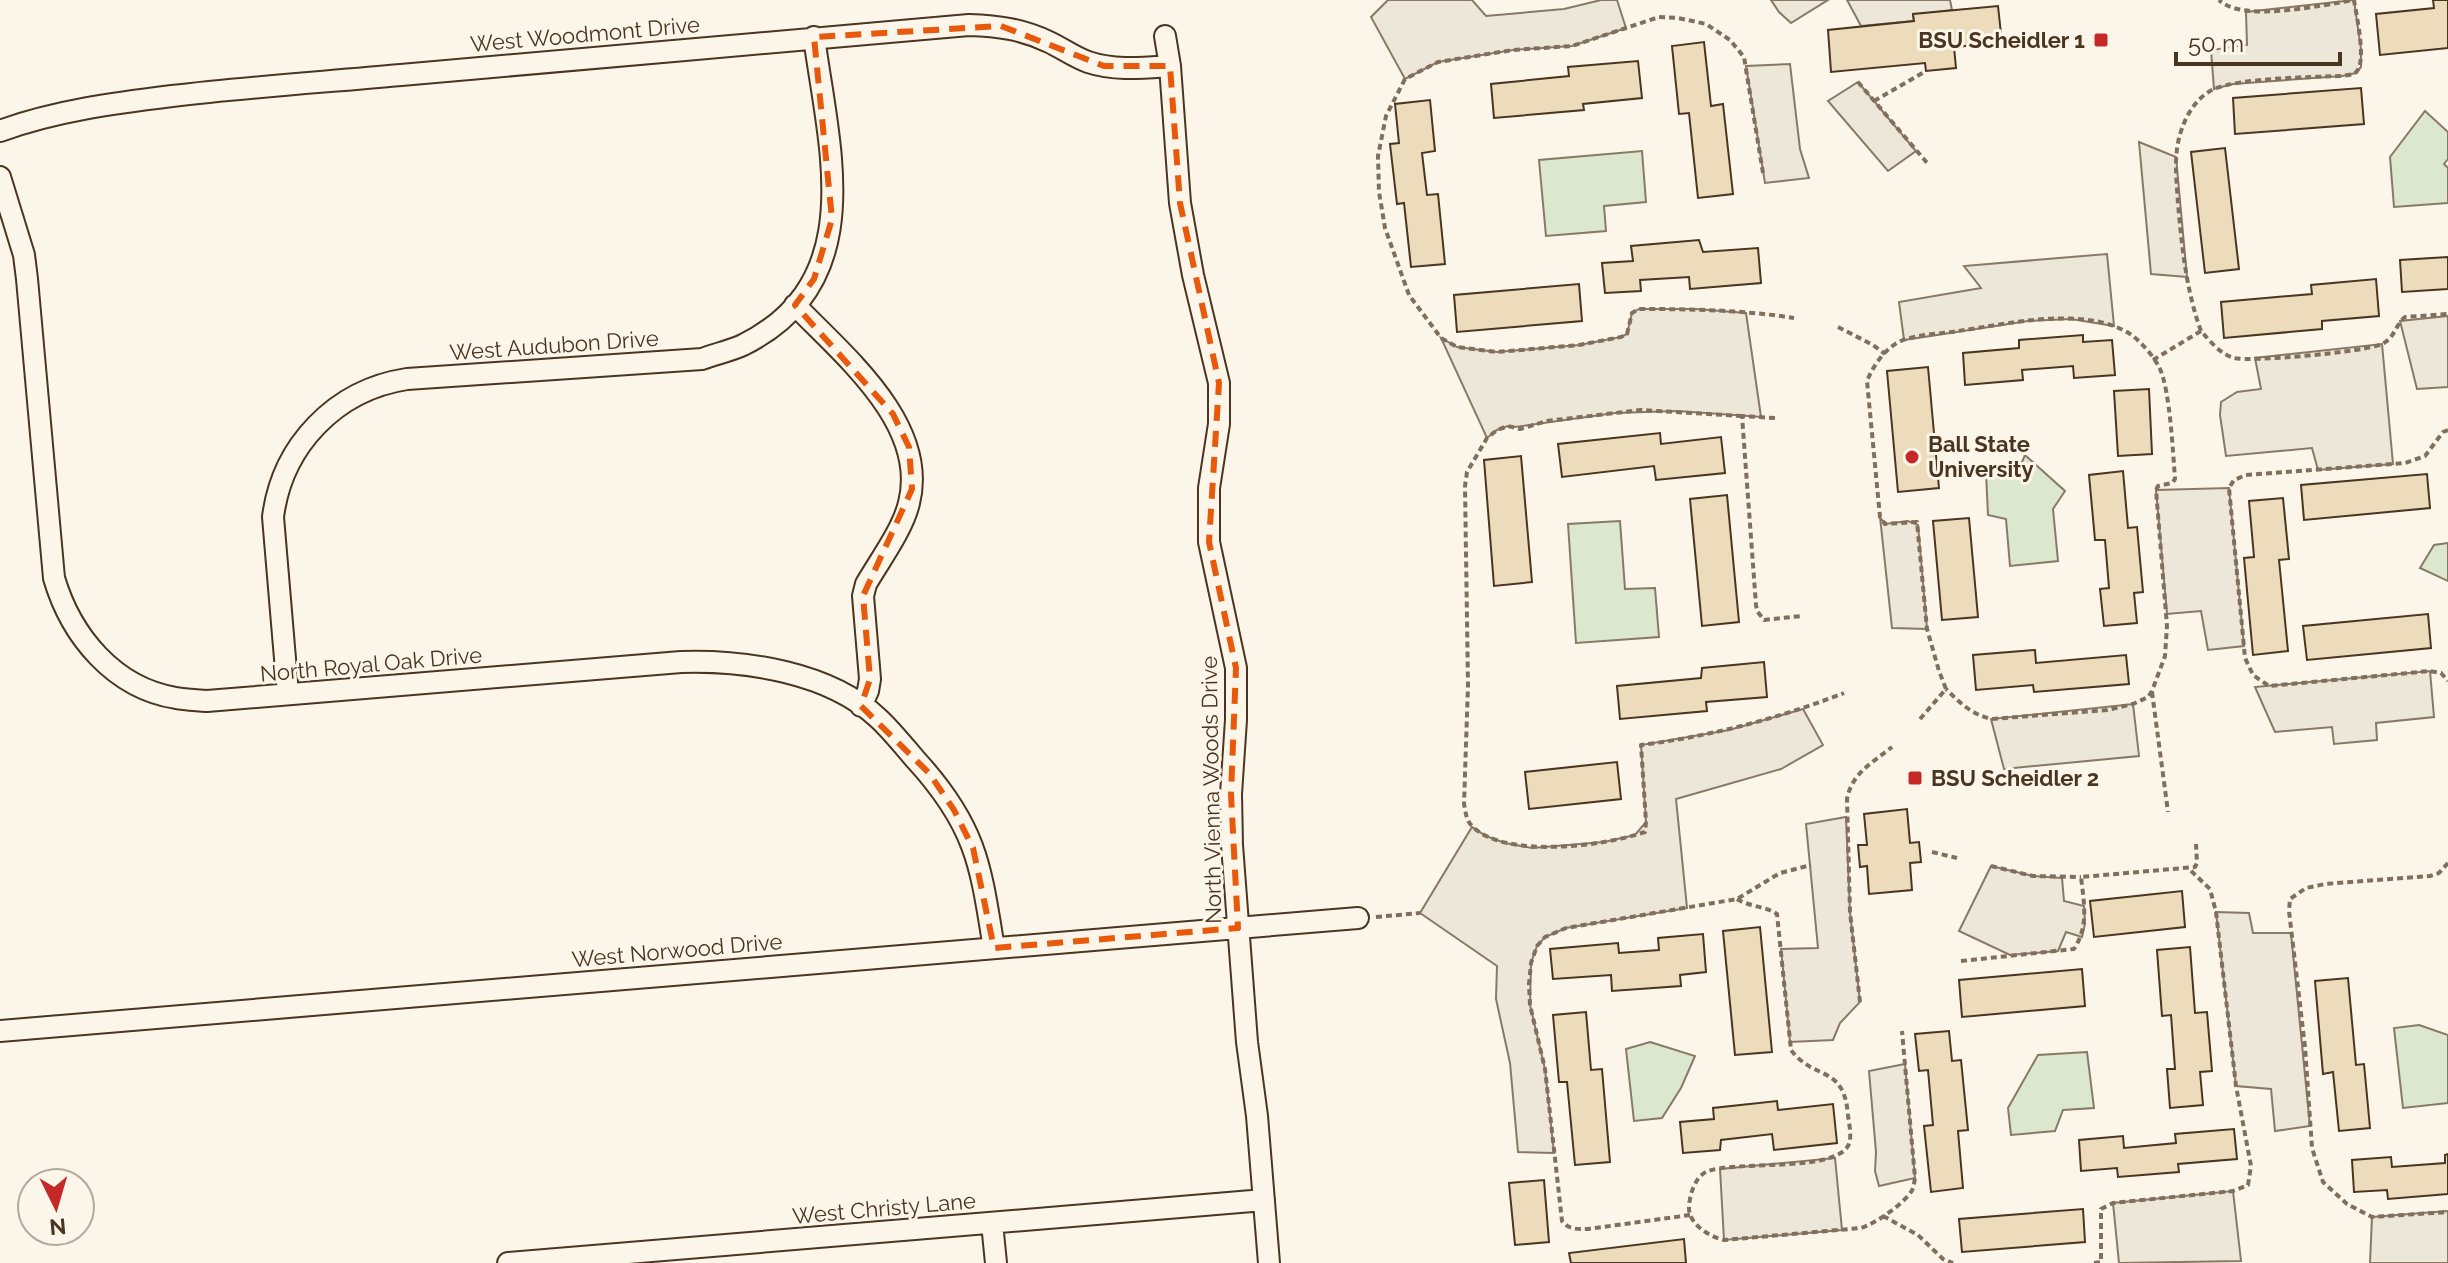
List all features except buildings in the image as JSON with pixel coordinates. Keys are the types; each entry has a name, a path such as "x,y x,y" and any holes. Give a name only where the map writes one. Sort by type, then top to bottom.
{"street":[{"name":"West Woodmont Drive","path":"0,131 132,101 272,84 555,63 969,25 1001,26 1034,35 1085,61 1104,66 1128,69 1170,66"},
{"name":"North Vienna Woods Drive","path":"1165,36 1180,203 1193,275 1219,383 1219,424 1209,488 1209,542 1236,668 1231,794 1238,928 1269,1263"},
{"name":"West Audubon Drive","path":"288,694 273,517 276,498 289,464 311,430 328,413 365,390 407,379 702,359 740,346 762,334 781,320 806,293 829,238 832,219 832,174 814,37"},
{"name":"North Royal Oak Drive","path":"0,177 24,255 51,558 60,600 71,623 103,662 122,676 174,698 207,701 718,661 782,671 822,684 876,716 929,773 960,819 973,848 994,948"},
{"path":"795,305 870,385 893,414 909,447 912,489 909,504 866,584 863,596 870,679 861,706"},
{"name":"West Norwood Drive","path":"0,1031 1358,918"},
{"name":"West Christy Lane","path":"508,1263 1264,1200"},
{"path":"992,1223 996,1263"}],"path":[{"path":"2219,0 2226,7 2246,12 2354,0 2361,67 2356,73 2342,76 2247,83 2214,89 2199,99 2188,114 2178,141 2177,183 2189,291 2201,331 2222,352 2236,359 2268,358 2370,349 2391,339 2405,317 2448,314"},
{"path":"1763,173 1744,57 1730,40 1706,24 1659,17 1572,46 1513,50 1438,62 1405,79 1386,116 1378,156 1379,192 1385,228 1409,295 1441,338 1457,347 1497,352 1598,342 1627,334 1632,313 1639,309 1696,309 1794,318"},
{"path":"1874,101 1926,71"},
{"path":"1858,82 1928,164"},
{"path":"2071,319 2114,326 2134,337 2161,370 2175,479 2172,483 2158,486 2156,490 2167,626 2165,656 2148,697 2107,710 1991,719 1977,716 1946,689 1927,629 1917,522 1885,524 1880,517 1867,381 1872,369 1885,354 1904,340 1923,336 2028,321 2071,319"},
{"path":"1838,327 1885,354"},
{"path":"2153,360 2201,331"},
{"path":"1775,418 1641,410 1547,421 1520,429 1508,426 1487,438 1467,472 1465,486 1466,817 1472,827 1486,836 1532,848 1604,842 1636,835 1645,832 1646,822 1641,745 1754,724 1844,693"},
{"path":"1742,416 1757,611 1764,620 1801,616"},
{"path":"2448,430 2443,432 2425,456 2405,463 2246,475 2234,480 2229,488 2245,658 2253,675 2269,686 2430,671 2441,673 2448,681"},
{"path":"1920,719 1946,689"},
{"path":"2152,691 2168,812"},
{"path":"1860,1002 1850,912 1847,799 1850,785 1856,777 1892,747"},
{"path":"1991,866 2033,876 2081,877 2189,869 2197,863 2196,844"},
{"path":"1932,852 1957,858"},
{"path":"2448,863 2439,873 2430,876 2306,888 2290,899 2289,911 2305,1047 2312,1148 2323,1182 2347,1204 2372,1217 2448,1212"},
{"path":"1690,1215 1588,1229 1573,1229 1562,1221 1545,1069 1530,1005 1531,963 1537,946 1545,937 1566,928 1737,899 1780,873 1811,865"},
{"path":"2094,1263 2101,1262 2101,1209 2113,1203 2233,1191 2248,1185 2251,1166 2236,1086 2216,912 2210,889 2189,869"},
{"path":"1961,961 2074,949 2082,937 2085,924 2081,877"},
{"path":"1737,899 1777,914 1791,1050 1802,1062 1830,1076 1845,1094 1850,1139 1848,1148 1835,1158 1774,1166 1728,1167 1705,1172 1690,1194 1690,1215 1703,1231 1724,1240 1861,1228 1872,1225 1911,1191 1915,1178 1902,1031"},
{"path":"1358,918 1420,913"},
{"path":"1883,1216 1918,1235 1943,1259 1953,1263"}],"highlighted area":[{"path":"1001,26 1104,66 1170,66 1180,203 1219,383 1209,542 1236,668 1231,794 1238,928 994,948 973,848 954,810 929,773 861,706 870,679 863,596 912,489 909,447 893,414 795,305 814,279 832,219 814,37"}],"green space":[{"path":"2425,111 2448,132 2448,159 2444,164 2448,168 2448,203 2394,207 2390,157"},
{"path":"1642,151 1646,202 1604,206 1606,231 1546,236 1539,160"},
{"path":"2025,455 2065,491 2053,509 2058,561 2010,566 2006,519 1988,515 1986,473 2019,469"},
{"path":"1620,521 1625,589 1655,588 1659,637 1576,643 1568,524"},
{"path":"2448,543 2448,581 2420,568 2434,545"},
{"path":"2419,1025 2448,1035 2448,1103 2403,1108 2394,1028"},
{"path":"1650,1042 1695,1056 1681,1088 1662,1118 1634,1121 1626,1049"},
{"path":"2087,1052 2094,1108 2063,1110 2055,1131 2011,1135 2008,1108 2038,1055"}],"shaded area":[{"path":"1388,0 1472,0 1486,16 1564,9 1601,0 1617,0 1626,28 1572,46 1513,50 1438,62 1405,79 1371,17"},
{"path":"1771,0 1828,0 1791,23"},
{"path":"1847,0 1950,0 1952,10 1913,15 1914,21 1861,26"},
{"path":"2354,0 2361,49 2361,67 2356,73 2233,84 2214,89 2211,50 2247,45 2246,12"},
{"path":"1790,64 1800,149 1809,178 1765,183 1746,66"},
{"path":"1858,82 1916,151 1888,171 1828,101"},
{"path":"2139,142 2176,157 2187,277 2151,274"},
{"path":"2107,254 2114,326 2071,319 2028,321 1904,340 1899,302 1981,288 1964,266"},
{"path":"1639,309 1746,313 1761,417 1677,411 1615,413 1508,426 1487,438 1441,338 1457,347 1497,352 1579,345 1627,334 1632,313"},
{"path":"2448,316 2448,387 2417,389 2400,321"},
{"path":"2382,344 2393,464 2318,470 2312,448 2226,456 2221,402 2237,392 2261,389 2255,358"},
{"path":"2229,488 2244,646 2208,650 2201,611 2167,614 2156,490"},
{"path":"1880,517 1885,524 1908,521 1918,525 1927,629 1892,628"},
{"path":"2430,671 2434,717 2376,723 2377,740 2334,744 2332,727 2275,732 2255,687"},
{"path":"2133,704 2139,756 2004,769 1991,719"},
{"path":"1803,709 1823,745 1781,769 1676,799 1687,908 1566,928 1545,937 1537,946 1531,963 1530,1005 1545,1069 1554,1153 1518,1152 1510,1063 1496,999 1497,966 1420,913 1472,827 1505,843 1532,848 1604,842 1635,835 1646,822 1641,745 1729,730"},
{"path":"1846,817 1850,912 1860,1002 1840,1023 1833,1040 1790,1042 1781,949 1818,948 1806,824"},
{"path":"1991,866 2033,876 2062,878 2064,901 2084,906 2082,937 2066,932 2058,951 2010,955 1959,931"},
{"path":"2216,912 2249,913 2253,933 2291,933 2310,1126 2275,1131 2271,1089 2236,1086"},
{"path":"1905,1064 1915,1178 1879,1186 1875,1171 1869,1071"},
{"path":"1835,1158 1842,1230 1724,1240 1720,1169"},
{"path":"2233,1191 2241,1261 2119,1263 2113,1203"},
{"path":"2448,1211 2448,1263 2370,1263 2372,1217"}],"place":[{"name":"BSU Scheidler 1","path":"2101,40"},
{"name":"Ball State University","path":"1912,457"},
{"name":"BSU Scheidler 2","path":"1915,778"}]}
